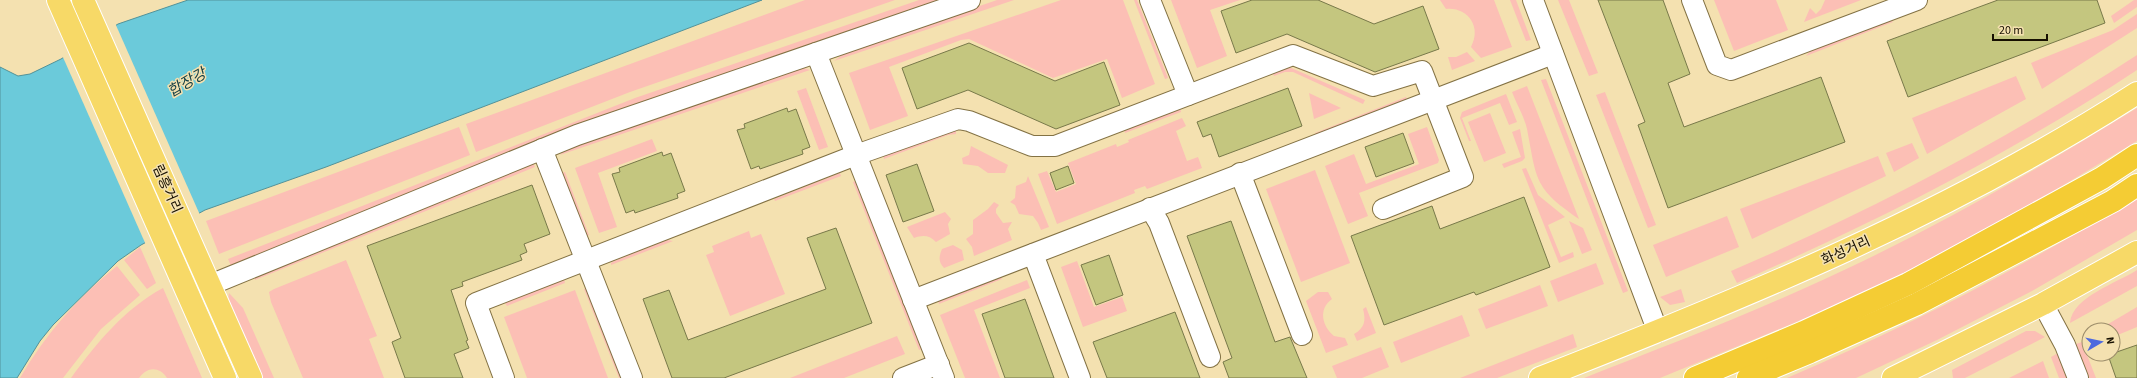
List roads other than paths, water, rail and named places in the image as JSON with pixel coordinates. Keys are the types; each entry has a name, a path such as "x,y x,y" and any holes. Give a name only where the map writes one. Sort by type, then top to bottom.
{"highway":[{"path":"1695,378 1804,332 1908,284 2102,178 2137,155"},
{"path":"1748,378 1917,304 2106,204 2137,185"}],"main road":[{"name":"림흥거리","path":"83,0 251,378"},
{"name":"림흥거리","path":"58,1 226,378"},
{"name":"화성거리","path":"1540,378 1658,332 1783,280 1892,231 2077,132 2137,93"},
{"path":"1894,378 2043,304 2137,252"}],"street":[{"path":"210,285 542,149 970,0"},
{"path":"1150,0 1188,95"},
{"path":"1533,0 1658,332"},
{"path":"1692,0 1717,65 1730,70 1917,0"},
{"path":"816,53 942,371 903,378"},
{"path":"913,300 1240,173 1553,54"},
{"path":"504,378 476,303 856,155 958,119 969,121 1032,146 1055,146 1293,55 1373,86 1422,71 1463,177 1383,209"},
{"path":"542,149 632,378"},
{"path":"1240,173 1302,335"},
{"path":"1150,208 1159,223 1210,357"},
{"path":"1033,254 1080,378"},
{"path":"2043,304 2063,340 2078,378"}],"water":[{"name":"합장강","path":"188,0 762,0 326,167 205,210 141,245 118,261 53,325 40,341 17,378 0,378 0,67 18,76 30,74 61,59 118,24"}]}
